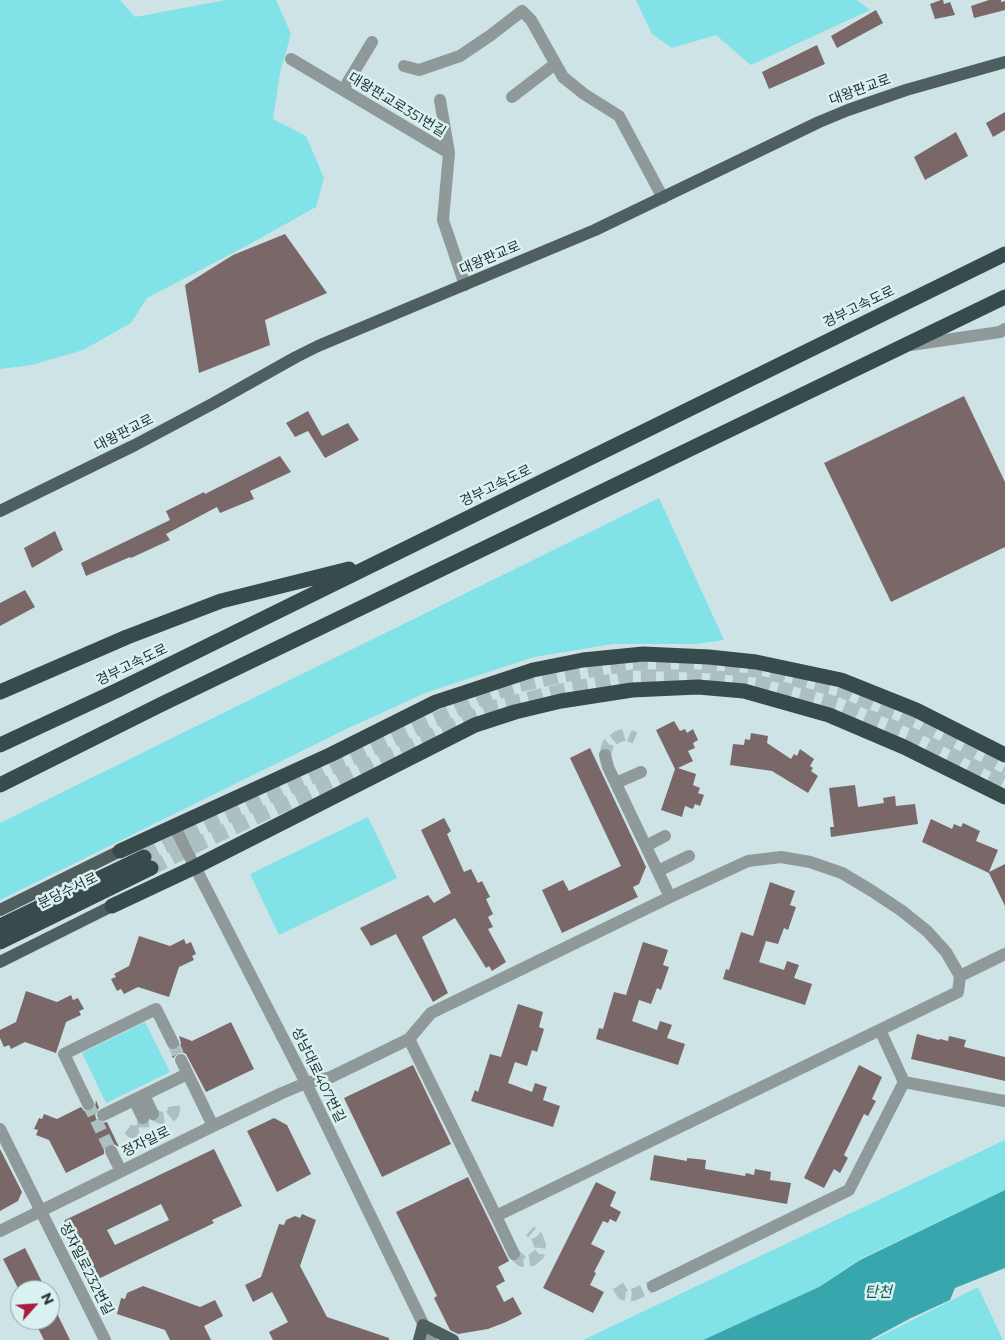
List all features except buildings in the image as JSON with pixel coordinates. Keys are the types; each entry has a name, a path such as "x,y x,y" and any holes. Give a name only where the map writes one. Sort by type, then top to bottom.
{"highway":[{"name":"경부고속도로","path":"0,745 118,690 1005,254"},
{"path":"0,784 169,700 1005,297"},
{"path":"0,692 127,637 221,601 380,561"},
{"path":"120,851 332,754 436,702 533,670 584,660 643,654 709,657 756,662 841,680 916,710 1005,756"},
{"path":"112,906 195,867 475,725 516,712 561,701 632,690 698,687 744,692 819,713 904,748 1005,797"},
{"name":"분당수서로","path":"0,926 147,863 0,942"}],"main road":[{"name":"대왕판교로","path":"0,512 214,403 304,353 595,230 792,134 848,110 906,90 1005,62"},
{"path":"0,910 120,851"},
{"path":"0,962 112,906"},
{"path":"419,1340 423,1325 453,1340"}],"street":[{"path":"404,66 419,70 460,56 522,11 531,20 563,76 577,88 619,116 663,198"},
{"path":"342,90 372,42"},
{"name":"대왕판교로351번길","path":"291,59 449,153 443,220 465,285"},
{"path":"512,97 556,64"},
{"path":"440,100 449,153"},
{"path":"902,347 1000,332 1005,329"},
{"path":"605,755 608,767 670,897"},
{"path":"616,783 641,772"},
{"name":"성남대로407번길","path":"174,826 306,1083 431,1340"},
{"path":"646,846 666,836"},
{"path":"658,871 689,856"},
{"path":"496,1216 958,992 960,976 946,952 927,931 872,890 842,873 810,862 781,857 748,861 431,1013 409,1039 514,1254"},
{"path":"960,976 1005,954"},
{"path":"88,1104 64,1054 156,1009 172,1043"},
{"path":"880,1030 904,1082"},
{"name":"정자일로","path":"0,1231 213,1126 306,1083 331,1077 409,1039"},
{"path":"181,1060 213,1126"},
{"path":"103,1115 187,1074"},
{"path":"904,1082 1005,1101"},
{"path":"653,1286 849,1190 904,1082"},
{"path":"139,1097 148,1116"},
{"name":"정자일로232번길","path":"0,1129 105,1340"},
{"path":"111,1151 121,1171"}],"shaded area":[{"path":"0,0 120,0 135,17 226,0 276,0 291,34 280,73 273,119 306,136 324,178 316,207 147,298 131,323 83,350 32,365 0,369"},
{"path":"636,0 857,0 870,10 751,65 716,35 672,48 652,34"},
{"path":"659,498 724,640 696,644 613,644 534,657 425,693 344,730 0,900 0,823"},
{"path":"368,817 397,878 279,935 250,874"},
{"path":"145,1022 170,1072 106,1103 82,1053"},
{"path":"1005,1140 1005,1190 860,1259 819,1287 703,1340 583,1340"},
{"path":"978,1287 1003,1340 873,1340"}],"water":[{"name":"탄천","path":"1005,1190 1005,1268 955,1288 950,1300 870,1340 703,1340 819,1287 860,1260"}],"tunnel":[{"path":"144,857 197,830 487,696 518,685 630,663 699,665 756,670 841,690 918,724 1005,771"},
{"path":"151,868 202,842 492,708 566,690 632,677 701,677 753,681 837,704 914,736 1005,783"},
{"path":"605,755 608,744 617,737 626,734 635,738"},
{"path":"173,1043 181,1060"},
{"path":"153,1114 161,1118 169,1117 173,1114 173,1103"},
{"path":"88,1104 111,1151"},
{"path":"128,1129 132,1132 140,1131 143,1128 143,1118"},
{"path":"514,1254 522,1261 532,1260 539,1254 540,1245 537,1237 530,1231"},
{"path":"618,1286 623,1294 633,1295 653,1286"}]}
